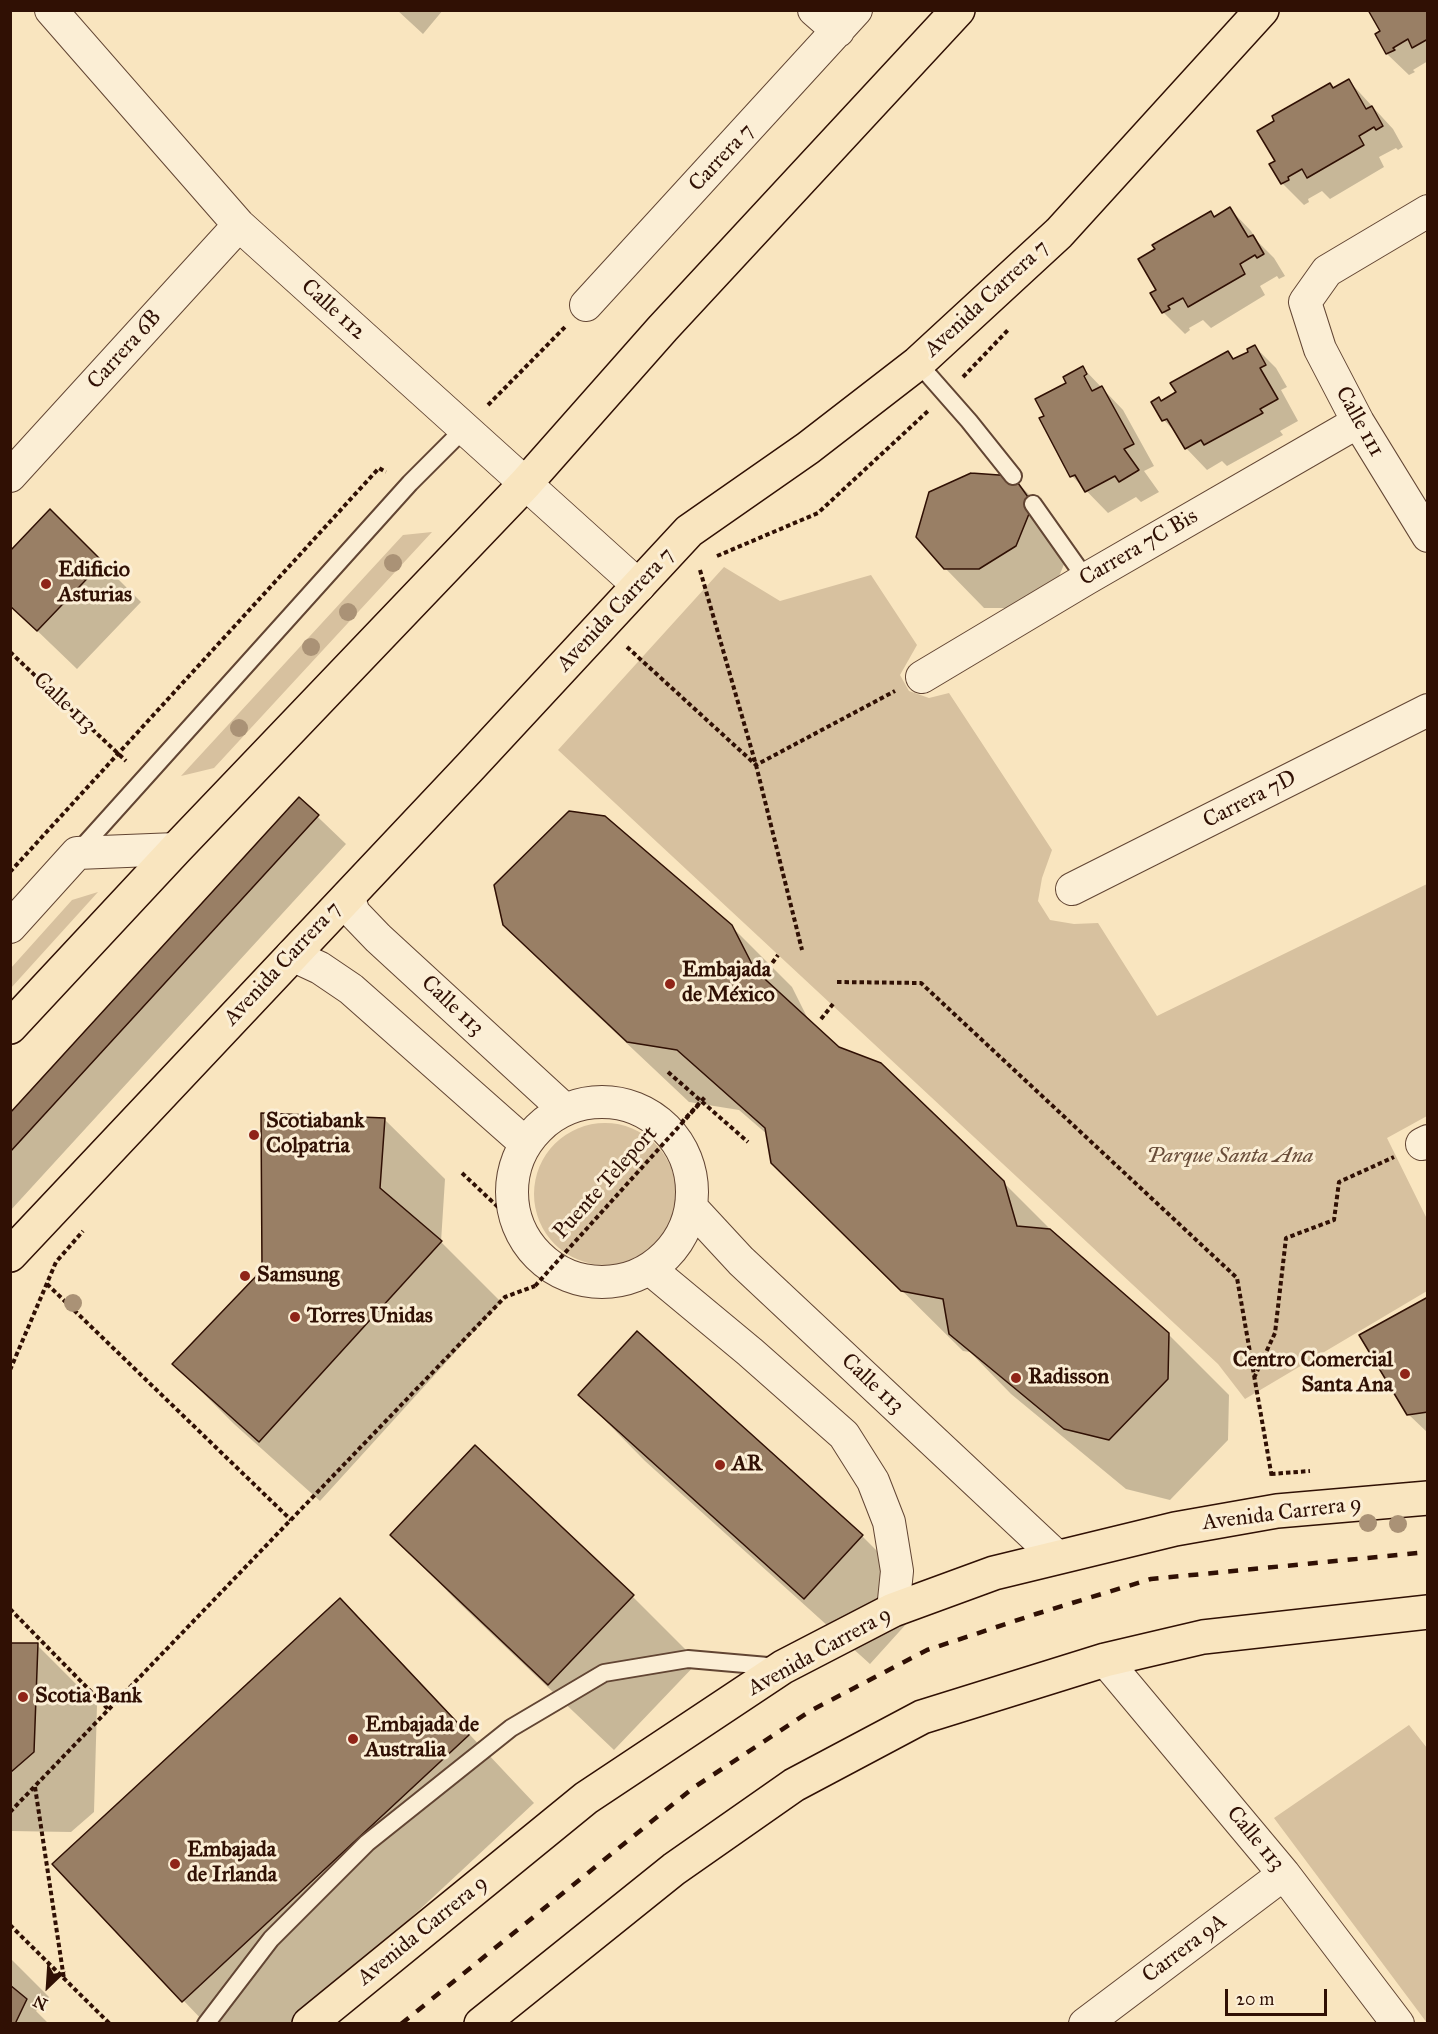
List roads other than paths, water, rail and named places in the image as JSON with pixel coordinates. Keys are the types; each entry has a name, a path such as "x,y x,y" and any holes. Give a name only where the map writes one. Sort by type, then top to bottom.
{"main road":[{"path":"10,1027 176,849 525,484 663,328 958,10"},
{"name":"Avenida Carrera 7","path":"10,1255 689,531 808,448 918,363 1059,233 1262,10"},
{"name":"Avenida Carrera 9","path":"309,2024 586,1798 783,1667 893,1610 994,1573 1175,1529 1277,1511 1428,1498"},
{"path":"481,2024 508,2012 674,1869 794,1785 922,1717 1105,1660 1203,1637 1428,1612"}],"street":[{"name":"Calle 112","path":"51,10 239,225 639,586"},
{"path":"814,10 847,21"},
{"name":"Carrera 7","path":"586,305 847,21"},
{"name":"Calle 111","path":"1428,211 1327,270 1305,302 1320,349 1358,422 1428,536"},
{"name":"Carrera 6B","path":"10,476 239,225"},
{"name":"Carrera 7C Bis","path":"922,677 1358,422"},
{"name":"Carrera 7D","path":"1072,889 1428,711"},
{"path":"10,927 77,853 176,849"},
{"name":"Calle 113","path":"348,896 354,913 378,938 564,1109"},
{"path":"292,955 320,968 351,989 525,1143"},
{"path":"610,1102 633,1107 654,1118 671,1134 685,1156 692,1181 691,1207 684,1231 670,1252 650,1269 626,1280 600,1283 573,1278 550,1266 531,1248 517,1225 511,1197 513,1169 525,1143 542,1123 564,1109 587,1103 610,1102"},
{"name":"Calle 113","path":"691,1207 741,1261 1057,1557"},
{"path":"650,1269 750,1352 844,1435 873,1482 889,1522 897,1571 893,1610"},
{"name":"Calle 113","path":"1105,1660 1284,1874 1398,2024"},
{"name":"Carrera 9A","path":"1085,2024 1284,1874"}],"lane":[{"path":"918,363 1013,476"},
{"path":"77,853 410,483 464,429"},
{"path":"1033,504 1086,579"},
{"path":"206,2024 271,1939 367,1843 511,1728 604,1673 688,1659 783,1667"}],"railway":[{"path":"401,2024 693,1788 810,1711 927,1650 1151,1579 1428,1552"}],"place":[{"name":"Edificio Asturias","path":"46,584"},
{"name":"Embajada de México","path":"670,984"},
{"name":"Scotiabank Colpatria","path":"254,1135"},
{"name":"Samsung","path":"245,1276"},
{"name":"Torres Unidas","path":"295,1317"},
{"name":"Centro Comercial Santa Ana","path":"1405,1374"},
{"name":"Radisson","path":"1016,1378"},
{"name":"AR","path":"720,1465"},
{"name":"Scotia Bank","path":"23,1697"},
{"name":"Embajada de Australia","path":"353,1739"},
{"name":"Embajada de Irlanda","path":"175,1864"}],"park label":[{"name":"Parque Santa Ana","path":"1230,1157"}]}
